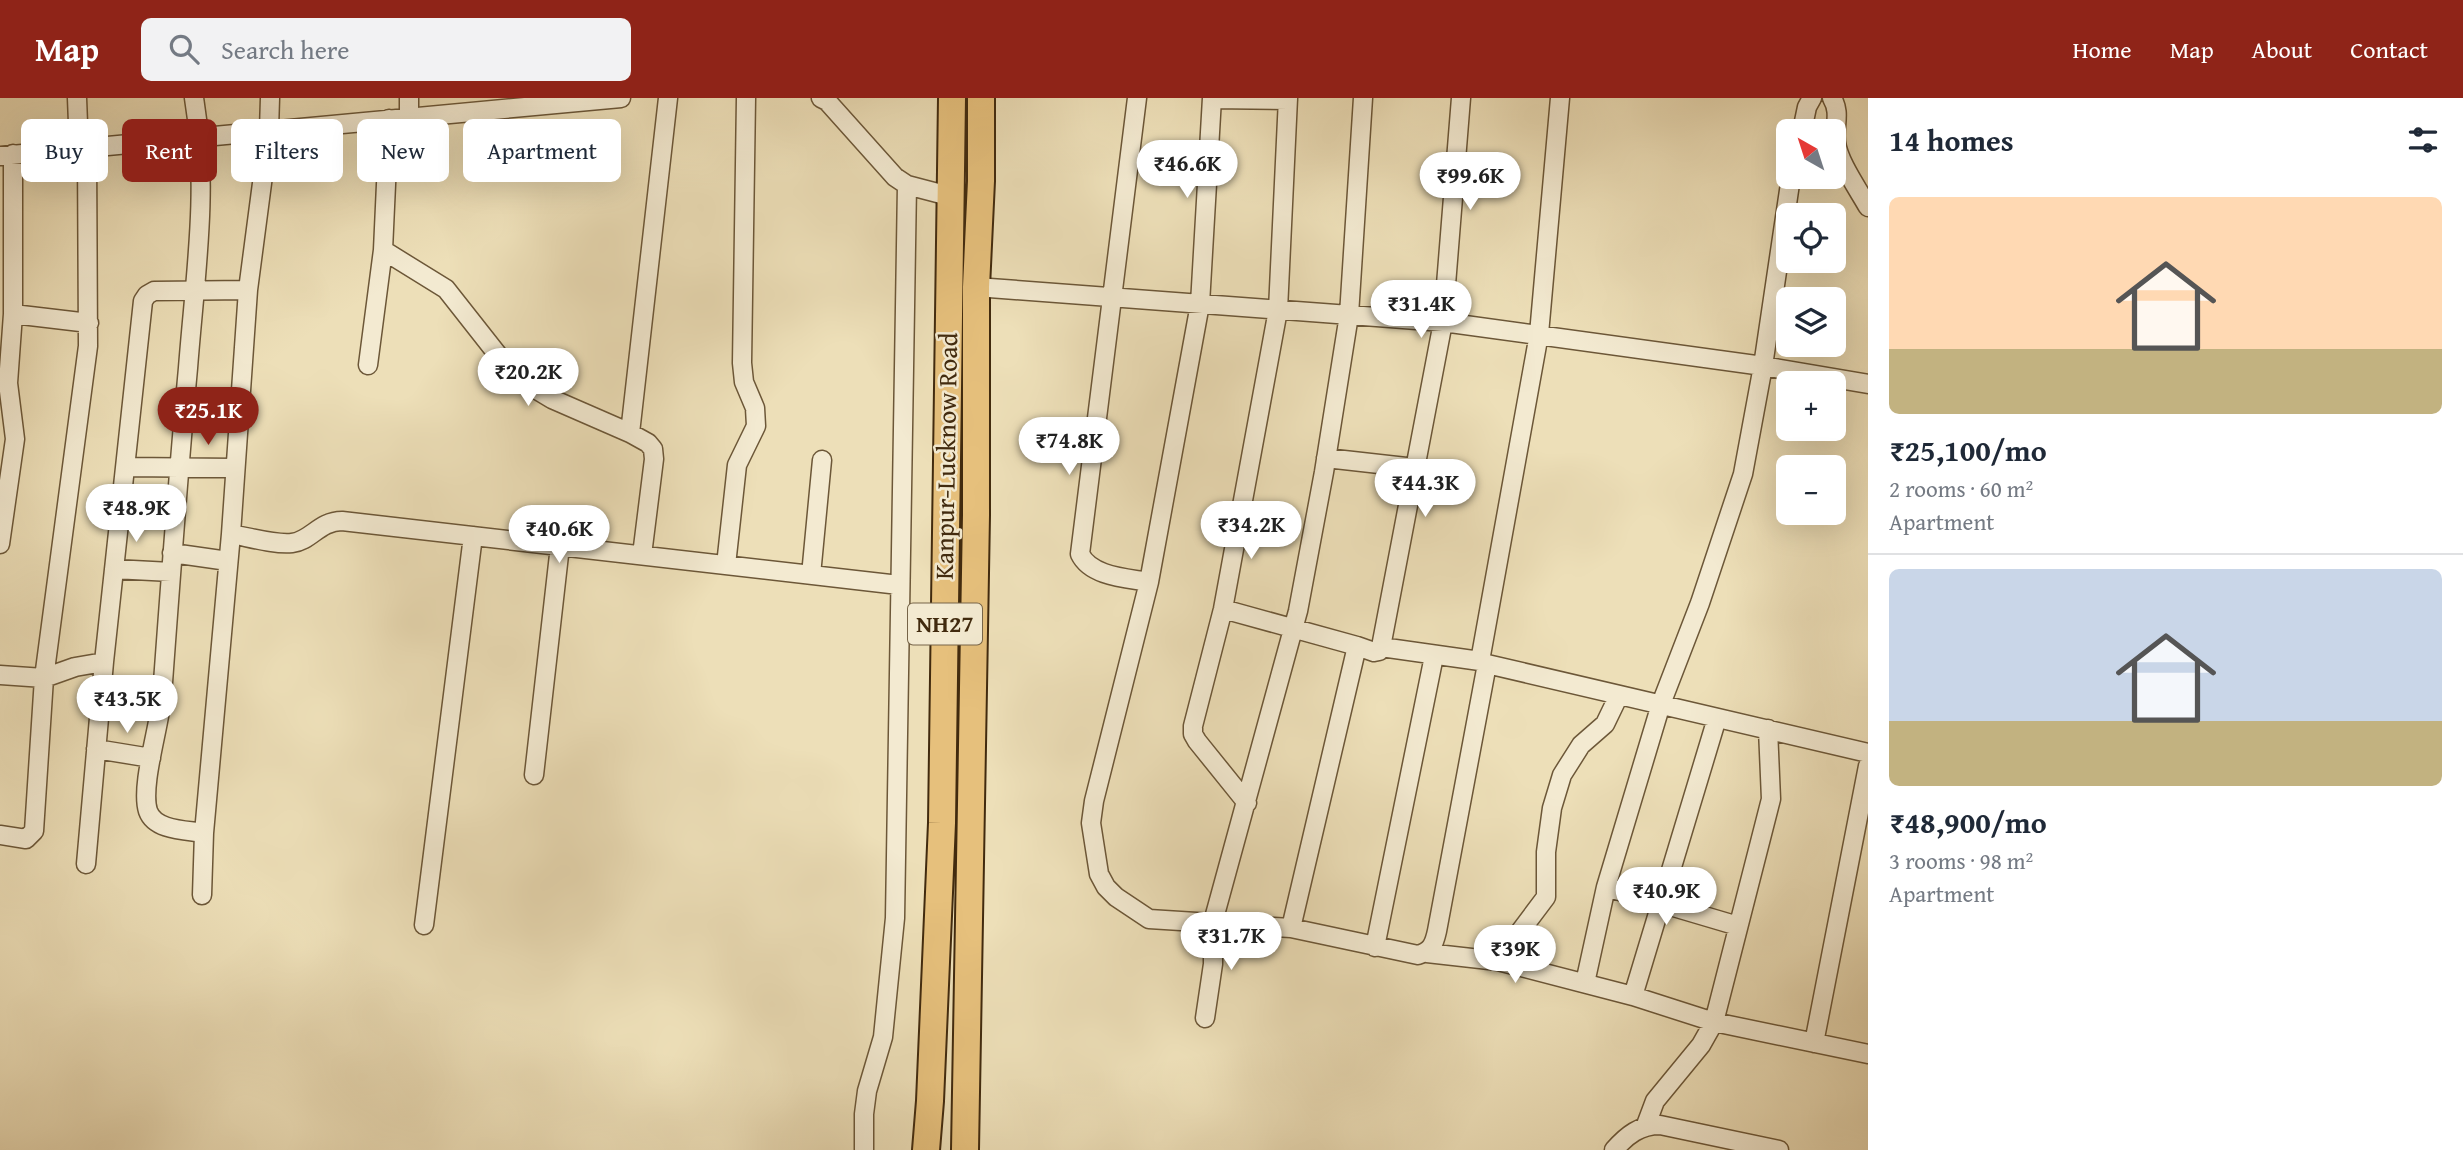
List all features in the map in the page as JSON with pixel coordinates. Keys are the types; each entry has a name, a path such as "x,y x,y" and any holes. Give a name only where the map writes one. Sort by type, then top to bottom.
{"highway":[{"name":"Kanpur-Lucknow Road","path":"926,1150 942,824 952,98"},
{"name":"Kanpur-Lucknow Road","path":"965,1150 976,514 976,287 981,181 981,98"}],"street":[{"path":"77,98 79,119"},
{"path":"194,98 197,119"},
{"path":"269,119 270,98"},
{"path":"408,117 409,98"},
{"path":"389,119 505,103 621,98"},
{"path":"630,433 668,98"},
{"path":"726,565 737,465 756,426 755,408 744,382 742,363 746,98"},
{"path":"821,98 827,101 886,167 907,186 949,196"},
{"path":"1136,98 1080,555 1090,567 1115,576 1149,582"},
{"path":"1205,1018 1213,964 1213,922 1293,629 1326,458 1349,315 1363,98"},
{"path":"1223,609 1374,652 1381,647 1443,322 1461,98"},
{"path":"1427,953 1433,946 1437,931 1539,334 1560,98"},
{"path":"1804,119 1812,98"},
{"path":"1832,98 1838,113 1836,142 1840,156 1868,207"},
{"path":"1247,803 1193,734 1193,726 1223,609 1278,310 1288,99 1212,99 1200,304 1149,582 1094,800 1091,823 1096,861 1106,887 1149,919 1291,928 1418,955 1427,953 1498,961 1633,996 1714,1022 1868,1054"},
{"path":"0,544 15,439 8,383 13,314 7,155"},
{"path":"0,835 26,839 34,831 44,678 88,346 84,182"},
{"path":"200,182 201,232 179,466 162,701 146,799 148,812 154,821 163,826 204,833"},
{"path":"202,895 204,833 248,290 262,182"},
{"path":"368,365 383,250 386,182"},
{"path":"864,1150 867,1091 883,1037 895,918 907,186"},
{"path":"1585,983 1606,887 1661,704 1700,603 1743,474 1763,366 1789,189"},
{"path":"383,250 446,289 505,364 527,384 552,399 648,443 653,449 654,459 642,555"},
{"path":"976,287 1443,322 1763,366 1868,384"},
{"path":"86,863 104,662 143,300 154,291 248,290"},
{"path":"13,314 89,323"},
{"path":"1326,458 1415,468"},
{"path":"811,575 822,460"},
{"path":"125,467 235,467"},
{"path":"230,534 291,543 301,541 332,522 342,521 899,585"},
{"path":"424,925 473,536"},
{"path":"534,775 560,546"},
{"path":"172,553 228,561"},
{"path":"114,569 171,572"},
{"path":"1291,928 1357,646"},
{"path":"1381,647 1484,663 1868,753"},
{"path":"1375,947 1434,656"},
{"path":"0,675 44,678 75,667 104,662"},
{"path":"1498,961 1546,897 1546,852 1552,808 1562,775 1581,745 1605,724 1619,695"},
{"path":"1633,996 1717,718"},
{"path":"1646,1125 1655,1101 1701,1045 1714,1022 1771,799 1768,729"},
{"path":"96,749 151,758"},
{"path":"1814,1043 1860,860 1868,766"},
{"path":"1606,887 1738,926"},
{"path":"1614,1150 1633,1131 1646,1125 1660,1125 1779,1150"}]}
